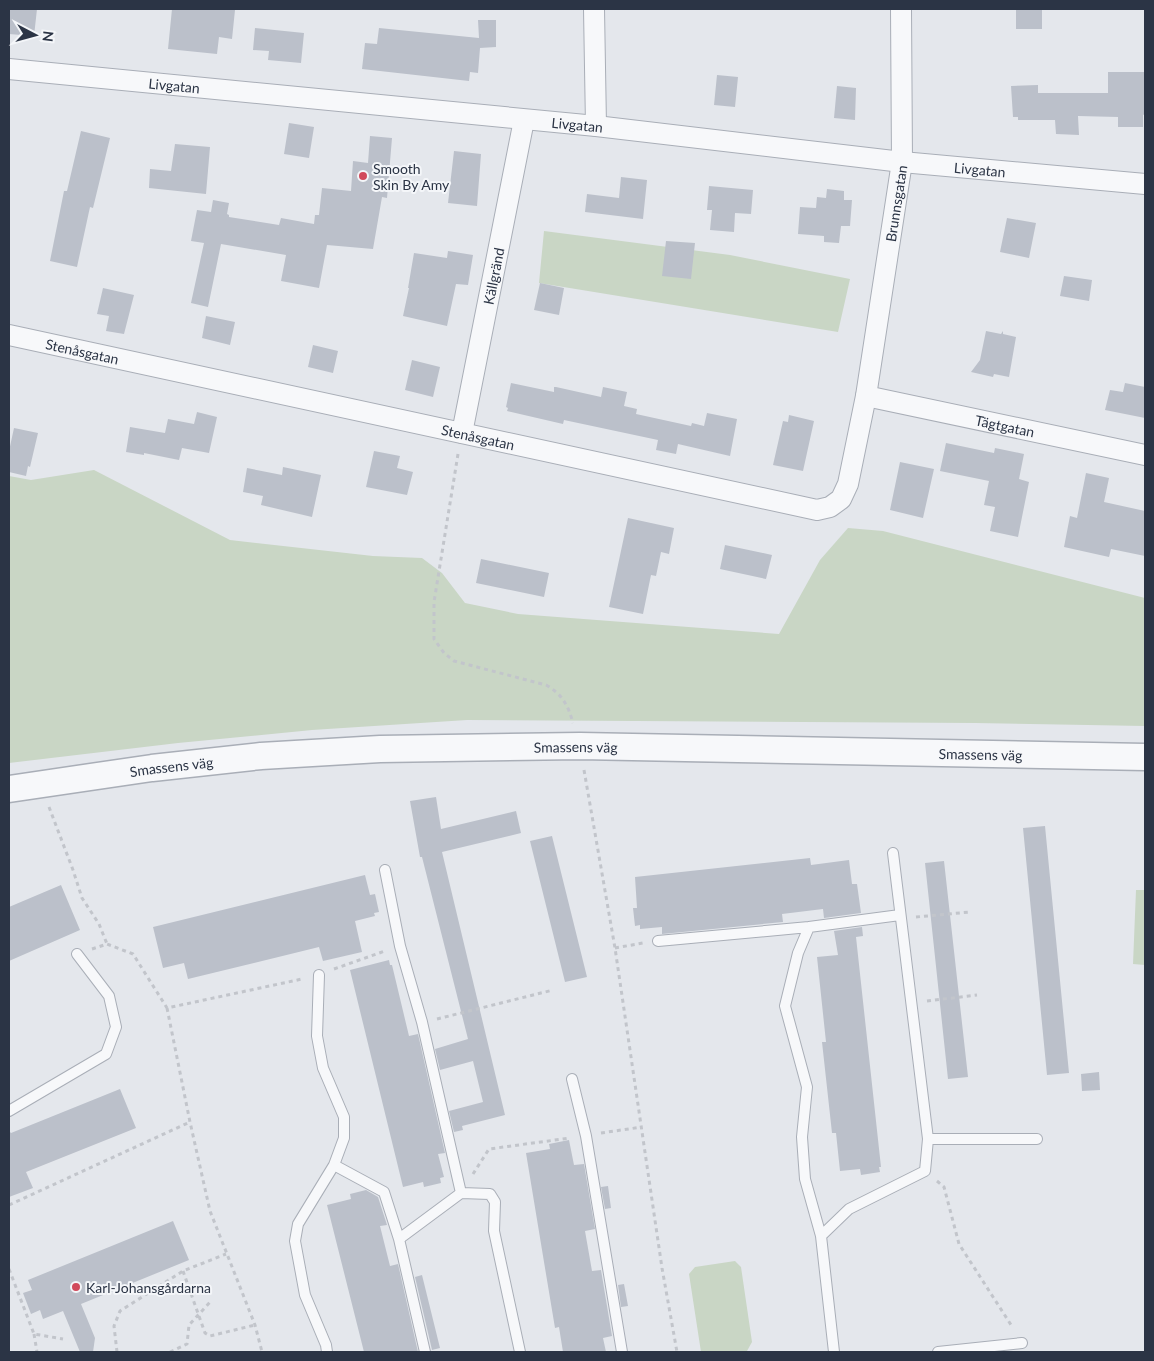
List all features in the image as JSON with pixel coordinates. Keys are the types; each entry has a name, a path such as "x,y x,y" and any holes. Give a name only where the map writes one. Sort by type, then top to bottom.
{"street":[{"path":"594,9 596,126"},
{"name":"Brunnsgatan","path":"866,396 902,162 900,9"},
{"name":"Livgatan","path":"9,68 596,126 902,162 1145,184"},
{"name":"Källgränd","path":"462,433 524,120"},
{"name":"Stenåsgatan","path":"9,336 817,510 830,507 841,499 848,484 866,396"},
{"name":"Tägtgatan","path":"866,396 1145,455"},
{"name":"Smassens väg","path":"9,789 152,768 261,756 380,749 580,746 1145,757"}],"lane":[{"path":"821,1236 849,1209 925,1171 928,1139 893,853"},
{"path":"385,870 400,946 422,1022 461,1193"},
{"path":"658,941 900,917"},
{"path":"808,927 798,954 785,1006 807,1087 802,1136 805,1179 821,1236 834,1352"},
{"path":"9,1112 106,1054 116,1027 109,996 77,954"},
{"path":"320,975 317,1036 323,1068 344,1117 344,1138 334,1165 298,1224 295,1241 305,1294 326,1345 327,1352"},
{"path":"572,1079 586,1136 622,1352"},
{"path":"928,1139 1037,1139"},
{"path":"334,1165 384,1192 399,1238 425,1352"},
{"path":"399,1238 461,1193 490,1194 495,1202 494,1231 520,1352"},
{"path":"938,1352 1022,1342"}],"path":[{"path":"462,433 434,602 434,639 444,653 454,661 546,685 556,691 567,704 580,746 615,948 662,1268 677,1352"},
{"path":"45,784 48,805 82,898 99,924 107,944"},
{"path":"900,917 970,912"},
{"path":"615,948 658,941"},
{"path":"77,954 107,944 133,954 167,1008 210,1211 255,1325 262,1352"},
{"path":"167,1008 320,975 400,946"},
{"path":"422,1022 553,990"},
{"path":"911,1003 977,995"},
{"path":"9,1205 190,1122"},
{"path":"461,1193 489,1149 642,1127"},
{"path":"925,1171 944,1187 959,1244 1022,1342"},
{"path":"117,1352 114,1326 120,1311 183,1271 226,1254"},
{"path":"9,1269 34,1334 37,1352"},
{"path":"183,1271 205,1333 210,1336 255,1325"},
{"path":"170,1352 187,1344 188,1325 212,1300"},
{"path":"34,1334 62,1339"}],"green space":[{"path":"544,231 730,255 850,279 838,332 539,283"},
{"path":"94,470 230,540 373,556 422,558 442,573 465,603 518,614 779,634 820,560 848,528 883,531 1145,598 1145,726 467,720 312,730 178,743 9,763 9,476 31,480"},
{"path":"1136,890 1145,890 1145,965 1133,964"},
{"path":"735,1261 741,1267 752,1342 747,1351 701,1352 689,1274 695,1267"}],"building":[{"path":"9,9 37,9 34,36 9,34"},
{"path":"172,9 235,10 232,39 219,37 217,54 168,49"},
{"path":"1016,9 1042,9 1042,29 1016,29"},
{"path":"478,20 496,20 496,47 480,48 478,73 470,72 469,81 362,69 365,43 377,44 379,28 479,38"},
{"path":"255,28 304,33 301,63 268,60 269,51 253,50"},
{"path":"1108,72 1145,72 1145,114 1143,115 1143,127 1118,127 1118,117 1078,116 1079,135 1056,134 1055,120 1018,120 1018,117 1013,117 1011,86 1038,85 1038,93 1108,93"},
{"path":"717,75 738,77 735,107 714,105"},
{"path":"837,86 856,88 855,120 834,118"},
{"path":"289,123 314,127 309,158 284,154"},
{"path":"81,131 110,138 93,208 90,207 77,267 50,261 64,191 67,191"},
{"path":"370,136 392,138 387,198 382,197 373,249 327,245 319,288 281,281 286,255 221,244 208,307 191,303 204,243 191,241 197,210 211,212 213,200 229,203 227,214 229,217 279,225 281,218 314,224 315,215 319,215 322,188 351,191 353,161 368,163"},
{"path":"175,144 210,147 206,194 149,188 150,169 171,171"},
{"path":"454,151 481,154 477,206 448,203"},
{"path":"621,177 647,180 643,219 585,212 587,194 619,198"},
{"path":"709,186 753,190 751,214 735,213 734,232 710,230 712,210 707,210"},
{"path":"827,189 844,191 844,200 852,200 850,226 841,226 839,243 824,242 824,236 798,234 800,207 816,208 817,197 826,198"},
{"path":"1007,218 1036,223 1029,258 1000,252"},
{"path":"666,241 695,243 691,279 662,276"},
{"path":"448,251 473,255 468,285 456,284 447,326 403,316 414,253 447,258"},
{"path":"1064,276 1092,280 1089,301 1060,296"},
{"path":"540,283 564,288 559,315 534,310"},
{"path":"103,288 134,295 124,334 106,331 109,316 97,314"},
{"path":"206,316 235,322 230,345 202,338"},
{"path":"986,331 1001,334 1003,331 1003,334 1016,337 1009,377 994,374 993,377 971,372 980,360"},
{"path":"313,345 338,351 333,373 308,367"},
{"path":"412,360 440,367 433,397 405,390"},
{"path":"511,383 554,392 554,387 556,387 601,397 603,387 627,392 624,406 637,409 636,414 691,426 692,423 704,426 707,413 737,419 730,456 678,444 676,454 656,450 658,440 564,420 563,424 507,411 508,408 506,407"},
{"path":"1125,383 1145,387 1145,418 1105,410 1110,390 1123,392"},
{"path":"197,412 217,417 209,453 182,448 179,460 144,453 144,455 126,452 130,427 165,433 168,419 194,424"},
{"path":"789,415 814,421 803,471 773,465 783,421 788,422"},
{"path":"14,428 38,433 26,476 9,472 9,451"},
{"path":"946,443 994,453 995,448 1024,454 1019,479 1029,482 1018,537 990,531 995,507 984,505 989,481 940,471"},
{"path":"374,451 400,456 397,468 413,472 407,495 366,487"},
{"path":"900,462 934,469 923,518 890,510"},
{"path":"283,467 321,475 312,517 261,505 263,496 243,492 247,468 282,475"},
{"path":"1086,473 1109,478 1104,502 1145,511 1145,556 1111,549 1109,557 1064,547 1070,516 1077,518"},
{"path":"628,518 674,528 669,554 661,552 656,576 651,575 643,614 609,607"},
{"path":"725,545 772,555 766,579 720,569"},
{"path":"481,559 549,573 544,597 476,583"},
{"path":"436,797 441,829 516,811 521,833 442,852 505,1115 462,1126 463,1130 454,1132 449,1111 483,1102 473,1061 440,1070 435,1049 468,1039 422,857 420,857 410,801"},
{"path":"1045,826 1069,1073 1047,1075 1023,828"},
{"path":"552,836 587,977 565,982 530,841"},
{"path":"810,858 811,865 849,860 852,884 857,884 861,913 824,918 823,909 782,914 783,922 662,934 662,927 640,929 640,925 635,926 633,908 637,908 635,877"},
{"path":"944,861 968,1077 948,1079 925,863"},
{"path":"365,875 370,895 375,894 379,912 374,913 375,916 355,921 362,952 323,961 319,947 188,979 184,963 163,968 153,927"},
{"path":"61,885 80,930 9,961 9,907"},
{"path":"862,927 863,936 856,937 881,1167 879,1167 880,1172 861,1175 860,1169 840,1171 836,1133 832,1133 822,1042 826,1042 817,957 838,955 834,931"},
{"path":"389,960 390,965 392,965 409,1036 418,1034 445,1153 438,1154 444,1177 440,1178 441,1183 424,1187 423,1182 403,1187 350,970"},
{"path":"1099,1072 1100,1090 1082,1091 1081,1074"},
{"path":"120,1089 136,1128 26,1172 33,1188 9,1197 9,1131 11,1133"},
{"path":"569,1140 574,1165 584,1164 595,1229 585,1231 592,1271 601,1270 612,1336 603,1338 606,1352 563,1352 559,1327 555,1328 526,1153 550,1149 549,1144"},
{"path":"608,1186 611,1208 605,1209 601,1187"},
{"path":"366,1190 378,1197 387,1225 380,1226 390,1266 398,1264 418,1352 364,1352 327,1205 351,1199 350,1194"},
{"name":"Karl-Johansgårdarna","path":"173,1221 189,1260 81,1304 95,1338 93,1352 80,1352 63,1311 43,1319 40,1310 31,1314 23,1293 32,1290 28,1280"},
{"path":"422,1275 440,1348 432,1350 415,1277"},
{"path":"624,1284 628,1306 621,1307 618,1285"}],"place":[{"name":"Smooth Skin By Amy","path":"363,176"},
{"name":"Karl-Johansgårdarna","path":"76,1287"}]}
